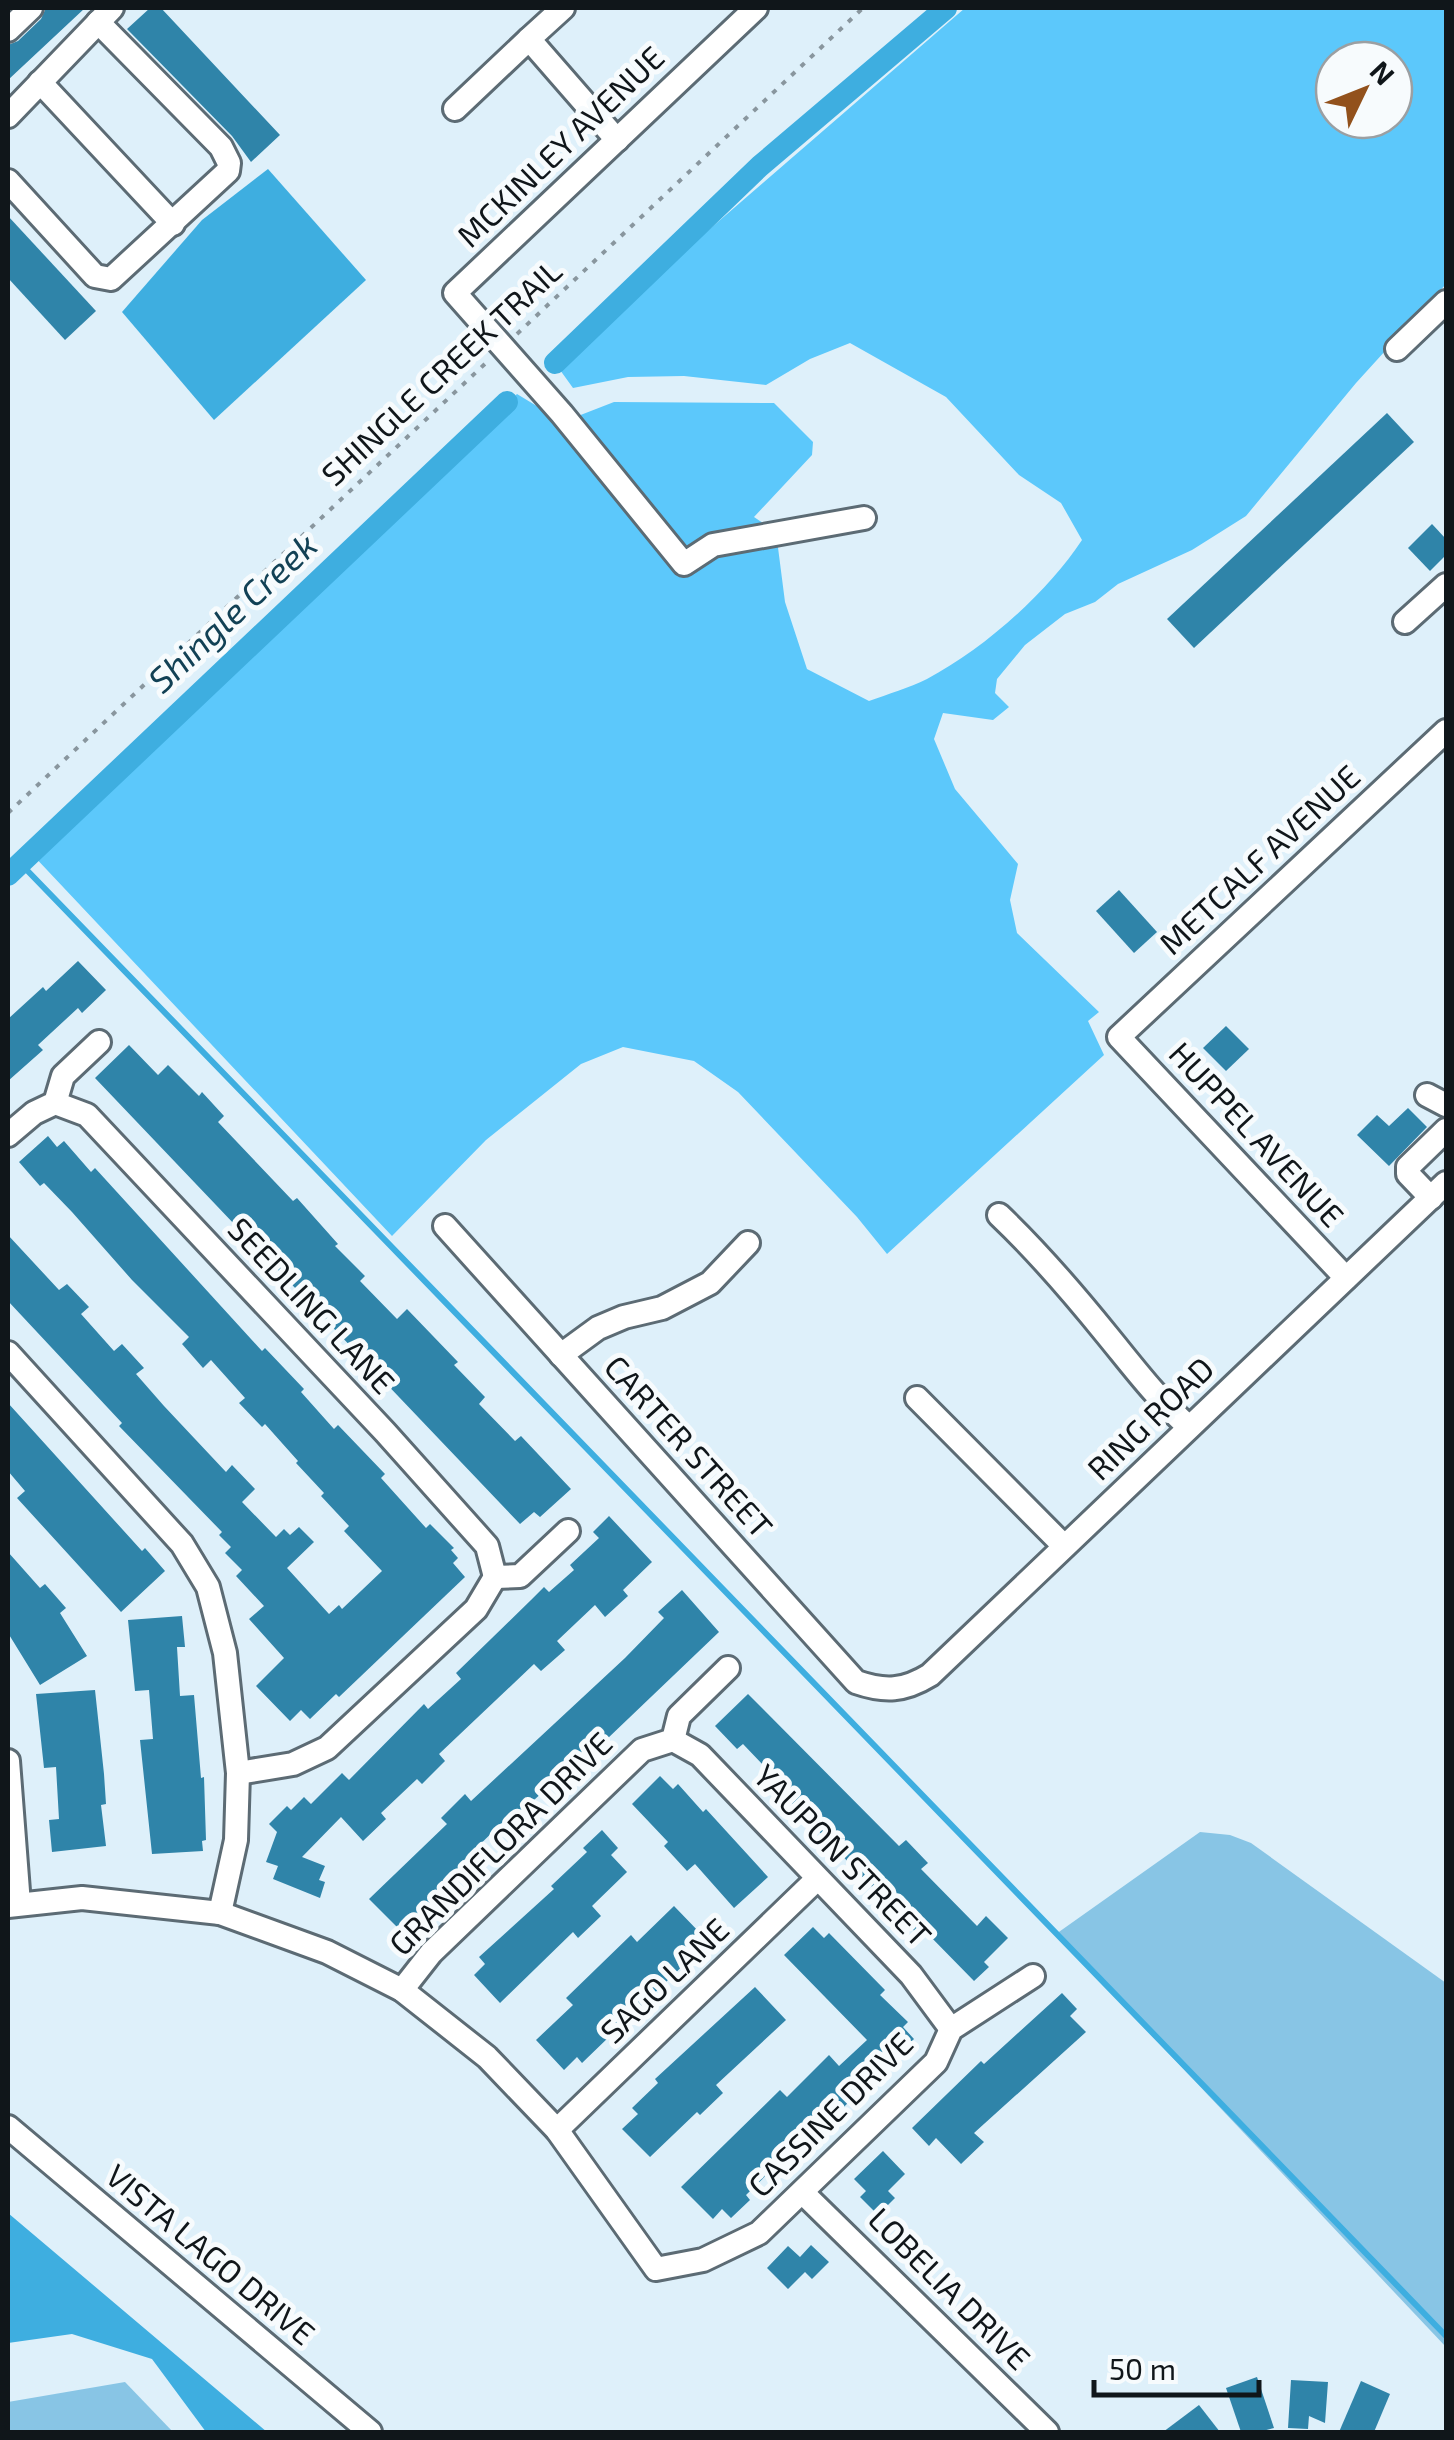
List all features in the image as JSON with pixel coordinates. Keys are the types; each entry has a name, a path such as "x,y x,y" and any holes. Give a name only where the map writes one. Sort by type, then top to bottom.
{"street":[{"path":"8,30 31,8"},
{"path":"455,109 563,8"},
{"name":"MCKINLEY AVENUE","path":"504,346 455,292 756,8"},
{"path":"8,116 105,15 221,147 229,163 222,178 110,280 95,276 8,181"},
{"path":"529,39 617,140"},
{"path":"40,82 173,224"},
{"path":"1396,350 1446,302"},
{"path":"504,346 684,564 713,546 864,518"},
{"path":"1405,622 1446,585"},
{"name":"METCALF AVENUE","path":"1118,1037 1446,731"},
{"name":"HUPPEL AVENUE","path":"1118,1037 1346,1278"},
{"path":"8,1135 54,1102 62,1076 99,1042"},
{"name":"SEEDLING LANE","path":"54,1102 87,1115 385,1432 487,1546 495,1576"},
{"path":"1439,1191 1408,1174 1408,1167 1446,1130"},
{"name":"RING ROAD","path":"893,1690 930,1675 1439,1191"},
{"path":"1000,1214 1110,1338 1132,1370 1189,1427"},
{"name":"CARTER STREET","path":"445,1226 856,1682 878,1690 893,1690"},
{"path":"561,1355 598,1328 662,1308 710,1284 748,1242"},
{"path":"8,1353 182,1544 208,1587 224,1653 238,1773 236,1840 220,1913"},
{"path":"917,1398 1064,1546"},
{"path":"238,1773 293,1764 327,1748 476,1609 495,1576 520,1576 568,1531"},
{"path":"674,1740 680,1716 728,1668"},
{"name":"YAUPON STREET","path":"674,1740 700,1755 911,1975 951,2030"},
{"name":"GRANDIFLORA DRIVE","path":"402,1990 431,1954 642,1750 674,1740"},
{"path":"8,1761 13,1905 82,1898 220,1913 328,1952 402,1990 486,2056 558,2130"},
{"name":"SAGO LANE","path":"558,2130 817,1879"},
{"name":"CASSINE DRIVE","path":"558,2130 656,2269 703,2260 759,2233 936,2062 951,2030 1033,1976"},
{"name":"VISTA LAGO DRIVE","path":"8,2127 370,2432"},
{"name":"LOBELIA DRIVE","path":"803,2193 1048,2432"}],"path":[{"name":"SHINGLE CREEK TRAIL","path":"8,813 862,8"}],"shaded area":[{"path":"965,8 1446,8 1446,284 1356,383 1246,516 1192,550 1065,614 1025,645 997,679 995,693 1009,707 993,720 943,713 934,739 955,789 1018,864 1010,900 1017,933 1099,1012 1088,1021 1104,1055 887,1254 738,1092 694,1061 623,1047 581,1064 486,1140 392,1236 31,853 517,394 540,408 578,416 614,402 774,403 813,442 812,455 754,517 776,532 785,602 807,669 869,701 927,679 992,636 1051,580 1082,540 1061,503 1019,475 946,397 850,343 810,359 766,385 684,376 628,377 573,388 555,363"},
{"path":"268,169 366,280 214,420 122,312 202,220"},
{"path":"1200,1832 1230,1835 1251,1843 1446,1983 1446,2347 1056,1934"},
{"path":"8,2213 267,2432 206,2432 152,2359 72,2334 8,2343"},
{"path":"125,2382 173,2432 8,2432 8,2402"}],"building":[{"path":"46,8 85,8 8,80 8,45 18,41 41,19"},
{"path":"150,8 161,8 280,135 251,162 232,136 127,29"},
{"path":"8,216 96,311 65,340 8,278"},
{"path":"1387,413 1414,442 1194,648 1167,619"},
{"path":"1432,524 1446,539 1446,555 1430,571 1408,548"},
{"path":"1119,890 1157,932 1134,953 1096,911"},
{"path":"78,961 106,990 82,1013 78,1008 38,1045 43,1050 8,1081 8,1019"},
{"path":"1226,1026 1249,1049 1226,1071 1203,1048"},
{"path":"129,1045 158,1075 168,1065 199,1096 202,1092 224,1116 218,1122 293,1201 297,1198 365,1276 360,1281 397,1319 407,1309 458,1362 454,1365 485,1397 479,1404 515,1441 521,1436 571,1489 540,1517 534,1512 520,1524 95,1078"},
{"path":"1408,1108 1427,1127 1389,1166 1357,1135 1377,1115 1389,1126"},
{"path":"48,1136 57,1147 64,1141 91,1172 95,1168 262,1351 265,1348 304,1389 301,1392 334,1429 338,1425 385,1474 381,1478 426,1528 430,1524 454,1548 451,1550 458,1558 453,1563 465,1577 339,1697 336,1694 310,1719 301,1710 290,1721 256,1686 284,1658 249,1619 264,1606 236,1576 242,1570 225,1553 231,1547 219,1535 222,1532 119,1426 122,1423 8,1301 8,1235 59,1290 67,1284 89,1307 81,1314 114,1351 122,1344 144,1368 136,1374 226,1472 232,1465 255,1489 242,1502 276,1537 284,1529 290,1535 299,1527 314,1542 287,1568 329,1614 339,1605 342,1609 382,1571 344,1531 349,1526 321,1496 324,1493 298,1461 265,1424 262,1427 239,1403 245,1398 211,1360 203,1368 182,1344 189,1337 44,1183 40,1186 19,1162"},
{"path":"8,1403 142,1551 145,1548 165,1571 121,1612 17,1498 25,1491 8,1471"},
{"path":"609,1516 652,1562 623,1590 628,1596 605,1617 595,1605 557,1641 565,1650 541,1671 534,1664 439,1754 445,1761 422,1784 417,1779 381,1813 386,1819 363,1841 341,1817 302,1857 325,1866 319,1880 325,1882 320,1898 273,1879 278,1866 266,1862 277,1832 269,1824 287,1806 291,1810 304,1797 311,1804 342,1773 349,1780 424,1704 428,1709 461,1679 456,1673 544,1587 549,1592 574,1570 570,1565 599,1538 593,1532"},
{"path":"8,1552 40,1588 45,1584 66,1608 60,1613 87,1656 40,1685 8,1633"},
{"path":"682,1590 719,1632 561,1783 557,1779 510,1822 507,1818 462,1862 469,1870 401,1931 369,1899 447,1824 441,1818 465,1794 471,1801 625,1658 664,1618 658,1612"},
{"path":"182,1616 185,1647 177,1647 180,1696 194,1695 201,1778 204,1777 206,1840 202,1841 203,1851 152,1854 140,1740 153,1739 149,1690 135,1691 128,1620"},
{"path":"95,1690 104,1774 106,1804 101,1805 106,1846 52,1852 49,1820 59,1819 56,1767 44,1768 36,1694"},
{"path":"748,1694 899,1846 906,1840 928,1863 921,1869 977,1926 986,1916 1008,1938 984,1962 989,1967 974,1981 925,1931 920,1937 763,1773 767,1769 743,1744 737,1749 715,1726"},
{"path":"660,1776 673,1789 678,1784 703,1812 706,1809 768,1877 734,1908 695,1864 687,1871 664,1846 668,1842 632,1804"},
{"path":"602,1830 618,1848 611,1855 627,1872 592,1906 601,1916 578,1938 573,1932 500,2003 474,1975 485,1964 479,1957 554,1889 551,1886 587,1852 583,1848"},
{"path":"674,1906 702,1935 689,1947 696,1953 582,2063 577,2057 564,2070 536,2040 573,2005 566,1998 631,1935 637,1942"},
{"path":"813,1927 824,1938 829,1933 885,1990 880,1995 908,2022 903,2027 914,2039 884,2069 878,2063 845,2096 850,2101 746,2195 750,2200 731,2218 722,2209 713,2219 681,2187 780,2090 787,2097 829,2055 839,2066 867,2040 784,1955"},
{"path":"755,1987 786,2020 716,2085 723,2093 650,2157 622,2129 638,2114 632,2108 658,2083 655,2079"},
{"path":"1062,1993 1077,2009 1070,2016 1086,2032 974,2133 984,2142 961,2164 936,2138 929,2146 912,2128 981,2061 984,2064"},
{"path":"883,2151 905,2174 888,2191 895,2198 878,2215 860,2197 866,2191 854,2179"},
{"path":"811,2245 829,2262 812,2279 805,2272 788,2289 767,2268 788,2246 800,2257"},
{"path":"1257,2377 1274,2428 1241,2432 1226,2388"},
{"path":"1291,2380 1328,2382 1325,2423 1309,2416 1308,2429 1288,2428"},
{"path":"1361,2381 1390,2394 1374,2432 1339,2432"},
{"path":"1199,2405 1220,2432 1163,2432"}],"waterway":[{"name":"Shingle Creek","path":"555,363 760,166 946,8"},
{"name":"Shingle Creek","path":"8,875 507,402"},
{"path":"20,863 1446,2336"}]}
